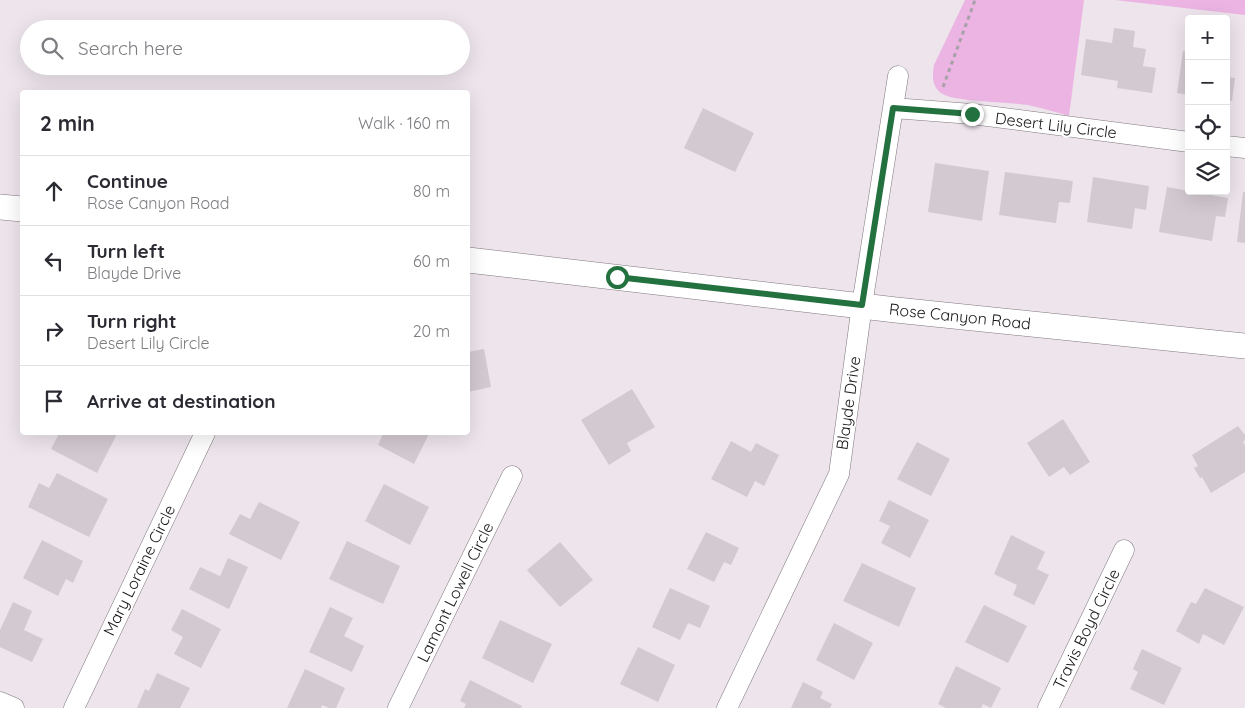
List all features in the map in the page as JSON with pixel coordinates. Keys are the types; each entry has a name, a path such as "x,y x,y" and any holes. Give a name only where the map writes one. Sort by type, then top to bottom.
{"street":[{"name":"Blayde Drive","path":"727,708 839,474 862,305 898,76"},
{"name":"Desert Lily Circle","path":"893,108 972,114 1185,141"},
{"path":"1230,146 1245,148"},
{"path":"0,207 20,209"},
{"name":"Rose Canyon Road","path":"470,260 1245,346"},
{"name":"Mary Loraine Circle","path":"74,708 204,435"},
{"name":"Lamont Lowell Circle","path":"398,708 512,476"},
{"name":"Travis Boyd Circle","path":"1048,708 1124,550"},
{"path":"0,702 14,708"}],"path":[{"path":"944,87 975,0"}],"shaded area":[{"path":"965,0 1084,0 1069,116 1028,105 957,98 947,96 938,90 933,80 934,65"},
{"path":"1115,0 1245,0 1245,15"}],"building":[{"path":"1114,28 1135,31 1133,47 1146,49 1143,66 1156,68 1152,93 1117,88 1118,81 1081,75 1086,39 1112,43"},
{"path":"1183,51 1185,51 1185,94 1177,93"},
{"path":"1230,77 1235,78 1232,101 1230,101"},
{"path":"703,108 754,133 735,172 684,148"},
{"path":"935,163 989,171 982,221 928,212"},
{"path":"1005,172 1073,181 1070,203 1059,202 1056,223 999,215"},
{"path":"1093,177 1149,186 1146,210 1135,208 1132,229 1087,222"},
{"path":"1167,187 1185,190 1185,195 1211,195 1228,198 1225,217 1216,216 1212,241 1159,232"},
{"path":"1243,192 1245,192 1245,243 1237,242"},
{"path":"484,349 491,387 470,392 470,352"},
{"path":"632,389 655,427 627,443 631,451 609,465 581,420"},
{"path":"1063,419 1090,462 1070,475 1064,467 1049,477 1027,443"},
{"path":"1238,426 1245,435 1243,442 1245,445 1245,472 1211,493 1202,477 1200,478 1194,468 1198,466 1192,455"},
{"path":"58,435 116,435 97,473 51,449"},
{"path":"383,435 428,435 414,464 378,445"},
{"path":"731,441 751,452 756,443 779,455 764,486 755,481 747,497 711,479"},
{"path":"917,442 950,459 931,496 897,479"},
{"path":"57,473 108,499 89,537 28,507 39,483 49,488"},
{"path":"384,484 429,507 410,545 365,521"},
{"path":"889,500 929,520 910,558 881,543 890,526 879,521"},
{"path":"259,502 300,522 281,560 229,534 240,514 250,519"},
{"path":"706,532 739,548 731,565 724,562 714,582 687,569"},
{"path":"1011,535 1045,552 1037,569 1049,575 1034,605 1013,595 1017,585 994,574"},
{"path":"42,540 83,561 73,583 66,579 58,596 23,578"},
{"path":"347,541 400,566 383,604 329,579"},
{"path":"560,542 593,580 560,607 527,570"},
{"path":"228,558 248,567 229,609 189,589 200,567 220,576"},
{"path":"862,563 916,588 899,627 843,601"},
{"path":"670,588 710,606 700,628 688,623 680,640 652,627"},
{"path":"1205,588 1244,607 1224,645 1203,634 1199,644 1176,631 1191,602 1196,604"},
{"path":"13,602 32,611 24,630 43,639 32,662 0,647 0,630"},
{"path":"984,605 1027,626 1008,663 965,642"},
{"path":"330,607 353,618 344,636 364,646 352,672 309,652"},
{"path":"182,609 221,629 201,668 174,654 183,637 171,630"},
{"path":"500,620 552,644 533,683 482,658"},
{"path":"834,623 873,643 854,680 816,660"},
{"path":"638,647 675,665 658,702 620,684"},
{"path":"1142,649 1182,668 1164,705 1130,689 1138,672 1133,669"},
{"path":"956,666 1001,688 991,708 983,704 981,708 946,708 938,704"},
{"path":"305,669 345,688 336,708 322,705 321,708 287,708"},
{"path":"157,673 190,688 180,708 137,708 145,689 149,691"},
{"path":"470,680 522,706 521,708 464,708 466,704 460,701"},
{"path":"803,682 823,692 820,698 832,704 830,708 791,708"}],"route":[{"path":"617,277 862,305 893,108 972,114"}]}
